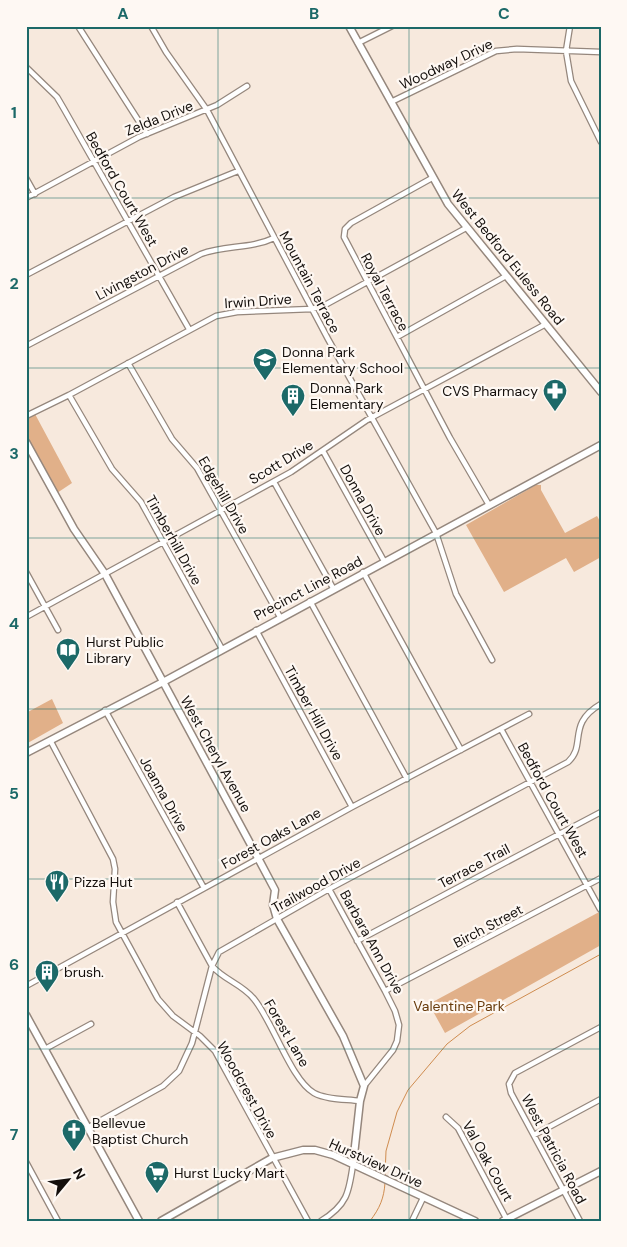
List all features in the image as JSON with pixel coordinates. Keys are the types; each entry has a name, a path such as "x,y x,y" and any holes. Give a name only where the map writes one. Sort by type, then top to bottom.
{"main road":[{"name":"West Bedford Euless Road","path":"349,26 432,178 466,228 601,392"},
{"name":"West Cheryl Avenue","path":"26,442 74,529 105,574 275,890 273,906 277,918 342,1036 364,1086"},
{"name":"Precinct Line Road","path":"26,753 105,710 163,682 333,588 601,445"},
{"path":"26,1015 139,1221"},
{"name":"Barbara Ann Drive","path":"353,1164 360,1101 364,1086"},
{"name":"Hurstview Drive","path":"161,1221 272,1158 310,1149 333,1155 474,1221"},
{"path":"506,1220 601,1171"}],"street":[{"path":"78,26 148,134"},
{"name":"Mountain Terrace","path":"151,26 166,52 207,110 238,172 312,309 436,533 456,594 492,660"},
{"path":"358,43 392,26"},
{"path":"570,26 566,51 576,93 601,142"},
{"name":"Woodway Drive","path":"391,102 496,51 517,49 601,52"},
{"name":"Bedford Court West","path":"26,67 57,98 189,329"},
{"name":"Zelda Drive","path":"26,198 93,161 148,134 207,110 247,86"},
{"path":"26,275 174,197 238,172"},
{"path":"26,178 35,194"},
{"name":"Royal Terrace","path":"432,178 351,223 345,229 346,242 489,505"},
{"name":"Irwin Drive","path":"26,416 69,395 189,329 225,313 312,309 325,305 466,228"},
{"name":"Livingston Drive","path":"26,346 209,251 252,246 274,238"},
{"path":"397,337 506,276"},
{"name":"Scott Drive","path":"26,617 274,482 322,451 345,433 372,417 546,324"},
{"name":"Edgehill Drive","path":"128,363 172,439 197,468 280,618"},
{"name":"Timberhill Drive","path":"69,395 112,469 141,502 222,649"},
{"name":"Donna Drive","path":"322,451 384,561"},
{"path":"274,482 333,588"},
{"path":"26,572 58,630"},
{"path":"363,572 461,750"},
{"path":"310,601 407,779"},
{"name":"Timber Hill Drive","path":"256,630 352,806"},
{"name":"Trailwood Drive","path":"89,1127 153,1091 172,1078 184,1064 195,1031 212,966 219,952 277,918 572,758 581,720 592,709 601,704"},
{"name":"Joanna Drive","path":"105,710 204,888"},
{"name":"Forest Oaks Lane","path":"26,986 352,806 407,779 528,714"},
{"name":"Bedford Court West","path":"501,729 600,909"},
{"name":"Woodcrest Drive","path":"50,740 113,859 114,914 122,932 158,999 173,1016 195,1031 215,1051 308,1221"},
{"name":"Terrace Trail","path":"358,941 601,812"},
{"name":"Birch Street","path":"385,991 601,878"},
{"name":"Barbara Ann Drive","path":"329,890 385,991 398,1019 397,1041 386,1060 364,1086"},
{"name":"Forest Lane","path":"178,902 212,966 218,973 239,986 255,1000 296,1072 309,1089 321,1096 360,1101"},
{"path":"45,1049 91,1024"},
{"name":"West Patricia Road","path":"580,1221 509,1088 509,1084 515,1073 601,1027"},
{"path":"534,1135 601,1099"},
{"name":"Val Oak Court","path":"446,1117 458,1128 506,1220"},
{"path":"26,1162 58,1221"},
{"name":"Barbara Ann Drive","path":"321,1221 340,1208 347,1193 353,1164"},
{"path":"412,1221 423,1198"}],"green space":[{"path":"35,414 72,483 57,493 26,434 26,419"},
{"path":"536,485 541,485 541,490 565,533 597,516 601,523 601,557 574,572 566,558 504,592 466,525"},
{"path":"52,699 63,723 26,744 26,713"},
{"name":"Valentine Park","path":"601,911 601,945 445,1033 429,1004"}],"waterway":[{"path":"385,1176 386,1151 397,1112 408,1090 447,1044 470,1026 601,954"},
{"path":"370,1221 381,1203 385,1183"}],"place":[{"name":"Donna Park Elementary School","path":"265,381"},
{"name":"CVS Pharmacy","path":"555,412"},
{"name":"Donna Park Elementary","path":"293,417"},
{"name":"Hurst Public Library","path":"68,671"},
{"name":"Pizza Hut","path":"57,903"},
{"name":"brush.","path":"47,993"},
{"name":"Bellevue Baptist Church","path":"74,1152"},
{"name":"Hurst Lucky Mart","path":"157,1194"}]}
